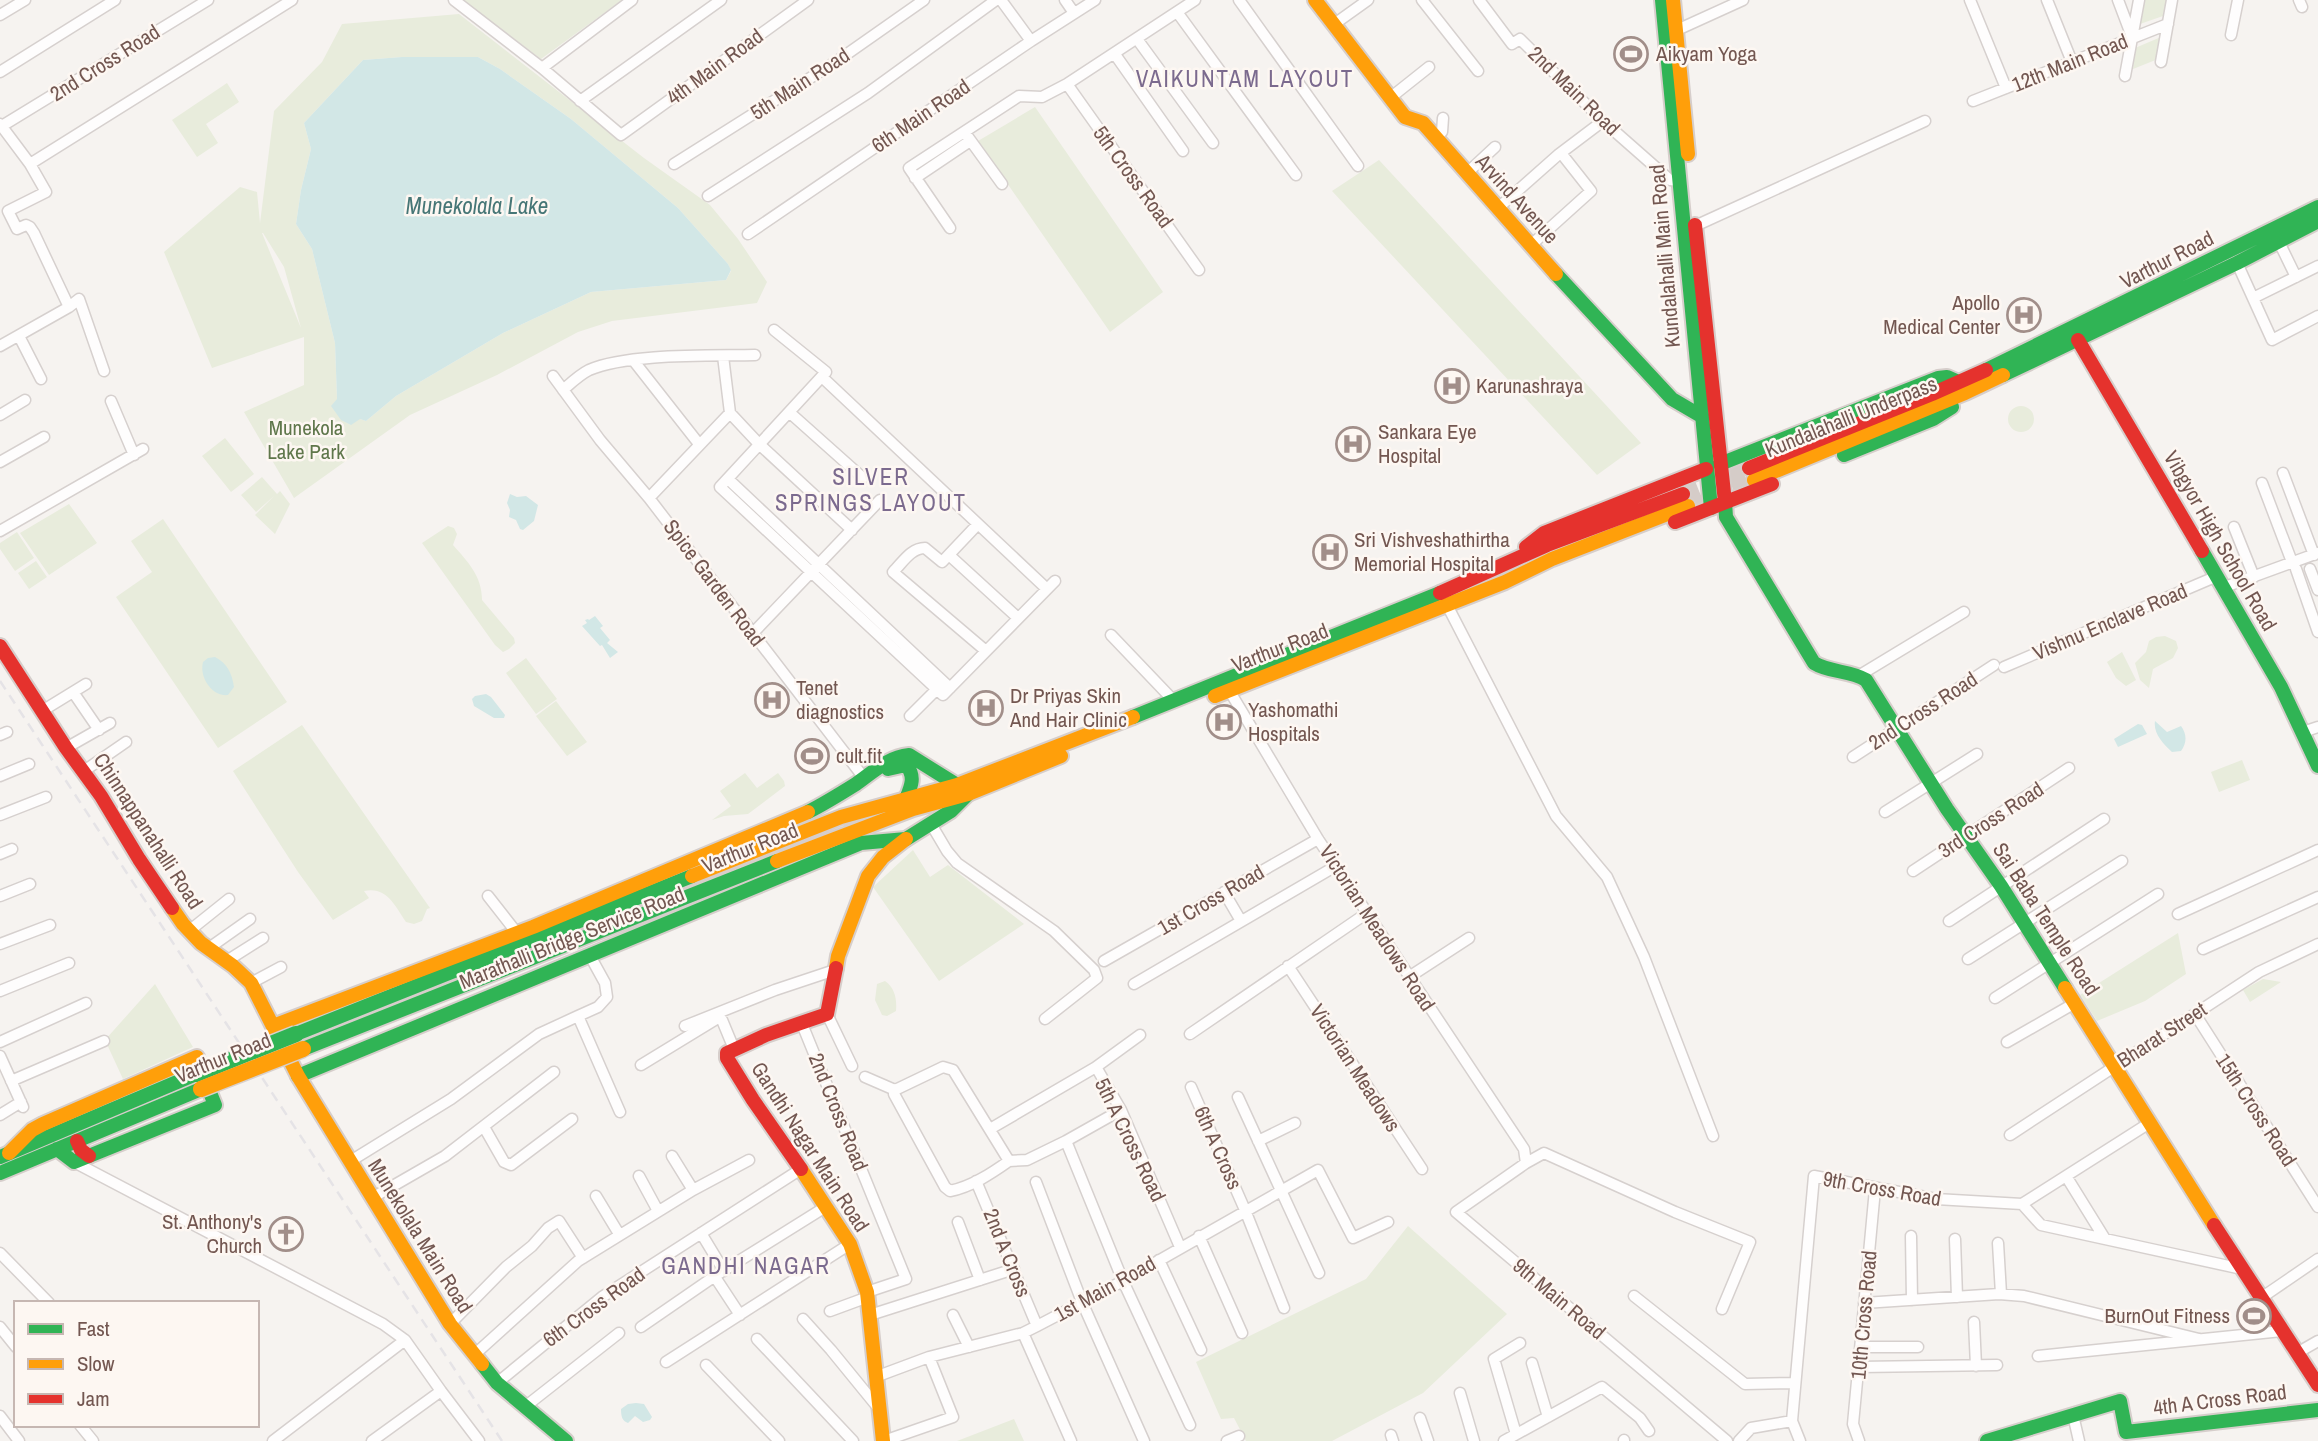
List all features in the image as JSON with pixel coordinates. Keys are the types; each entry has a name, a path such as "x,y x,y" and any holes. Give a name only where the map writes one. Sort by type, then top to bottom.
{"main road":[{"name":"Arvind Avenue","path":"1315,0 1405,117 1423,123 1497,209 1672,399 1701,416"},
{"name":"Kundalahalli Main Road","path":"1662,0 1701,416 1707,469 1716,509"},
{"name":"Kundalahalli Main Road","path":"1673,0 1695,226 1707,469"},
{"name":"Varthur Road","path":"1961,387 2078,340 2232,260 2318,207"},
{"name":"Varthur Road","path":"1961,387 2035,348 2278,242 2318,221"},
{"name":"Vibgyor High School Road","path":"2078,340 2281,687 2311,729 2318,766"},
{"path":"1518,558 1528,545 1544,533 1938,378 1947,377 1961,387 1960,402 1933,419 1716,509 1551,571 1520,575"},
{"name":"Kundalahalli Underpass","path":"1751,474 1932,394 1961,387"},
{"path":"1518,558 1685,500 1520,575"},
{"path":"1716,509 1814,663 1830,672 1860,675"},
{"name":"Varthur Road","path":"0,1172 77,1141 296,1034 841,817 906,799 963,790 1445,591 1518,558"},
{"name":"Varthur Road","path":"4,1155 203,1081 303,1049 833,838 1230,691 1520,575"},
{"name":"Chinnappanahalli Road","path":"0,646 189,931 251,983 273,1026"},
{"name":"Sai Baba Temple Road","path":"1860,675 1866,680 2001,886 2318,1385"},
{"name":"Marathalli Bridge Service Road","path":"273,1026 665,875 807,814 881,765 905,755 963,790 951,811 905,839 861,843 298,1076"},
{"name":"Marathalli Bridge Service Road","path":"864,778 905,765 909,767 913,777 906,799"},
{"path":"827,1014 838,956 868,876 883,857 905,839 908,831 905,823 898,820 880,821"},
{"name":"Gandhi Nagar Main Road","path":"827,1014 734,1049 727,1053 727,1058 850,1244 867,1294 884,1441"},
{"name":"Munekolala Main Road","path":"273,1026 298,1076 349,1162 450,1324 497,1383 566,1441"},
{"path":"81,1159 203,1081"},
{"path":"77,1141 81,1159"},
{"path":"57,1149 81,1159"},
{"path":"1987,1441 2024,1435 2073,1415 2120,1401 2127,1437"},
{"name":"4th A Cross Road","path":"2127,1437 2318,1410"}],"street":[{"path":"0,15 25,0"},
{"path":"0,72 115,0"},
{"name":"2nd Cross Road","path":"1,125 208,0"},
{"path":"30,164 292,0"},
{"path":"454,0 542,68 580,102 721,0"},
{"path":"542,68 632,0"},
{"name":"4th Main Road","path":"580,102 621,135 808,0"},
{"name":"5th Main Road","path":"674,164 836,61 924,0"},
{"path":"708,196 868,93 999,0 1031,41"},
{"path":"1065,0 1074,13"},
{"name":"6th Main Road","path":"748,234 1095,0"},
{"path":"950,228 909,168 1019,96 1042,97 1067,84 1195,0"},
{"path":"1239,0 1357,166"},
{"path":"1333,25 1368,0"},
{"path":"1422,0 1478,71"},
{"name":"2nd Main Road","path":"1479,0 1513,44 1520,39 1603,121 1670,180 1680,181"},
{"path":"1677,30 1743,0"},
{"path":"1970,0 2006,89"},
{"path":"2047,0 2072,62"},
{"path":"2118,0 2132,38"},
{"path":"2125,76 2139,0"},
{"path":"2161,62 2172,0"},
{"path":"2231,35 2238,0"},
{"path":"1177,12 1296,175"},
{"name":"12th Main Road","path":"1973,101 2168,24"},
{"path":"1137,38 1213,143"},
{"path":"1114,53 1183,150"},
{"path":"1390,98 1429,67"},
{"name":"5th Cross Road","path":"1067,84 1199,270"},
{"path":"1435,137 1442,132 1443,118"},
{"path":"1497,209 1561,153 1603,121"},
{"path":"1695,226 1925,121"},
{"path":"1,125 30,164 46,192 8,211 17,229 26,226 34,233 69,307"},
{"path":"963,131 1002,184"},
{"path":"915,178 971,141"},
{"path":"1466,173 1495,147"},
{"path":"1531,246 1591,191 1561,153"},
{"path":"2278,242 2296,277"},
{"path":"2232,260 2272,340 2318,316"},
{"path":"2253,298 2317,269"},
{"path":"0,346 79,299 104,371"},
{"path":"774,330 826,372 720,487 816,570"},
{"path":"19,336 41,379"},
{"path":"563,390 590,369 632,360 755,355"},
{"path":"723,356 730,413 852,530"},
{"path":"632,360 699,444"},
{"name":"Spice Garden Road","path":"553,376 864,778"},
{"path":"822,377 978,524 1051,585 943,691 910,716"},
{"path":"0,415 25,400"},
{"path":"0,531 139,452 111,401"},
{"path":"789,412 863,478"},
{"path":"649,498 730,413"},
{"path":"0,462 44,437"},
{"path":"2283,473 2316,554"},
{"path":"728,479 816,570 943,691"},
{"path":"2262,483 2318,632"},
{"path":"753,633 880,500"},
{"path":"978,524 942,562 925,548 918,548 893,572 986,651"},
{"path":"2234,527 2254,576"},
{"name":"Vishnu Enclave Road","path":"1999,666 2219,583 2294,566 2316,554"},
{"path":"949,555 1018,618"},
{"path":"2310,569 2318,590"},
{"path":"1447,605 1556,816 1607,877 1633,932 1713,1136"},
{"path":"1860,675 1964,612"},
{"path":"1111,635 1174,701"},
{"name":"2nd Cross Road","path":"1853,757 1999,666"},
{"path":"42,711 86,684"},
{"name":"Victorian Meadows Road","path":"1230,691 1318,839 1524,1149 1526,1163"},
{"path":"73,692 99,730"},
{"path":"66,748 110,723"},
{"path":"84,771 126,742"},
{"path":"1885,812 1977,754"},
{"path":"0,776 29,764"},
{"name":"3rd Cross Road","path":"1913,872 2069,768"},
{"path":"0,815 46,797"},
{"path":"1949,921 2104,820"},
{"path":"931,824 957,863 1054,931 1094,970 1097,978 1045,1019"},
{"name":"1st Cross Road","path":"1104,961 1318,839"},
{"path":"0,854 12,849"},
{"path":"2178,914 2318,850"},
{"path":"1968,959 2122,861"},
{"path":"1134,984 1336,866"},
{"path":"0,896 30,884"},
{"path":"1224,892 1241,921"},
{"path":"1995,999 2158,894"},
{"path":"488,896 517,933"},
{"path":"2203,949 2318,897"},
{"path":"189,931 229,899"},
{"path":"1190,1034 1367,913"},
{"path":"209,948 250,919"},
{"path":"0,944 50,925"},
{"path":"225,962 262,938"},
{"path":"1409,977 1469,938"},
{"name":"Bharat Street","path":"2010,1136 2259,972 2318,944"},
{"path":"349,1162 451,1099 539,1034 598,1007 607,997 605,983 589,954"},
{"path":"0,991 69,963"},
{"name":"Victorian Meadows","path":"1287,966 1422,1169"},
{"path":"251,983 281,967"},
{"path":"685,1026 775,990 835,970"},
{"path":"0,1042 86,1003"},
{"path":"2007,1042 2075,1003"},
{"path":"827,1014 852,1066"},
{"name":"15th Cross Road","path":"2195,1014 2318,1207"},
{"path":"578,1016 620,1112"},
{"path":"641,1065 718,1018 722,1020 734,1049"},
{"name":"2nd Cross Road","path":"802,1024 906,1279 867,1294"},
{"path":"1096,1067 1140,1035"},
{"path":"11,1081 104,1041"},
{"path":"0,1056 22,1104 0,1115"},
{"name":"5th A Cross Road","path":"990,1129 1096,1067 1121,1110 1180,1247"},
{"path":"865,1077 895,1090 943,1068 953,1070 1009,1161"},
{"path":"372,1198 444,1156 554,1072"},
{"name":"6th A Cross","path":"1191,1087 1245,1210"},
{"path":"895,1090 894,1094 945,1187 950,1191 996,1171 1009,1161 1027,1160 1121,1110"},
{"path":"1238,1097 1319,1273"},
{"path":"484,1127 504,1162 511,1165 572,1119"},
{"path":"2151,1122 2022,1204 2041,1225 2242,1269"},
{"path":"1258,1142 1295,1123"},
{"path":"1066,1141 1123,1280 1190,1425"},
{"path":"1526,1163 1544,1153 1675,1212 1750,1242 1722,1309"},
{"path":"672,1156 693,1190"},
{"path":"81,1159 383,1324 405,1340 480,1441"},
{"path":"474,1355 583,1258 693,1190 749,1160"},
{"name":"9th Main Road","path":"1526,1163 1456,1212 1727,1441"},
{"name":"6th Cross Road","path":"497,1383 602,1297 801,1169"},
{"name":"1st Main Road","path":"878,1376 929,1357 1023,1333 1318,1170 1353,1238 1388,1222"},
{"path":"639,1176 658,1211"},
{"name":"9th Cross Road","path":"1800,1441 1792,1421 1814,1176 1950,1201 2022,1204"},
{"path":"2066,1176 2105,1239"},
{"name":"2nd A Cross","path":"975,1181 1037,1326"},
{"path":"1036,1182 1082,1302 1144,1441"},
{"name":"10th Cross Road","path":"1858,1441 1853,1424 1875,1189"},
{"path":"596,1196 619,1234"},
{"path":"641,1327 827,1206"},
{"path":"1245,1210 1284,1308"},
{"path":"450,1324 506,1267 559,1221 583,1258"},
{"path":"958,1222 981,1280"},
{"path":"701,1233 740,1315"},
{"path":"1199,1236 1242,1333"},
{"path":"1911,1236 1912,1300"},
{"path":"1955,1239 1957,1297"},
{"path":"1998,1243 2001,1294"},
{"path":"666,1362 850,1244"},
{"path":"0,1253 46,1301"},
{"path":"2261,1298 2318,1259"},
{"path":"1159,1260 1201,1350"},
{"path":"870,1315 1014,1269"},
{"path":"830,1311 867,1294"},
{"path":"1864,1303 2001,1294 2024,1296 2199,1339"},
{"path":"1634,1296 1745,1384 1795,1382"},
{"path":"953,1315 969,1348"},
{"path":"803,1319 881,1411"},
{"path":"1974,1322 1976,1367"},
{"path":"0,1327 14,1344"},
{"path":"2038,1356 2282,1331"},
{"path":"526,1406 619,1332"},
{"path":"1023,1333 1071,1441"},
{"path":"757,1339 853,1441"},
{"path":"273,1441 405,1340"},
{"path":"2297,1353 2318,1341"},
{"path":"1516,1434 1494,1359 1520,1343"},
{"path":"1862,1347 1918,1347"},
{"path":"884,1441 953,1418 929,1357"},
{"path":"1532,1363 1548,1417"},
{"path":"706,1366 779,1441"},
{"path":"1860,1367 1997,1366"},
{"path":"1504,1441 1602,1387 1640,1418 1649,1431"},
{"path":"372,1441 441,1391"},
{"path":"1460,1393 1474,1441"},
{"path":"2073,1415 2079,1441"},
{"path":"0,1416 19,1441"},
{"path":"1420,1418 1427,1441"},
{"path":"1739,1441 1751,1429 1792,1421"},
{"path":"82,1427 93,1441"},
{"path":"1227,1441 1239,1436"}],"green space":[{"path":"463,0 622,0 541,59"},
{"path":"2144,0 2166,0 2163,16 2140,24"},
{"name":"Munekola Lake Park","path":"459,14 644,158 710,205 738,239 767,282 757,303 612,321 578,332 497,375 410,415 294,498 244,412 304,385 304,337 212,368 164,252 240,187 257,192 260,223 274,111 322,62 342,24","holes":["478,57 500,69 571,119 678,208 728,264 731,271 726,280 591,292 503,333 396,396 366,421 360,419 337,399 335,343 312,249 296,224 311,149 304,123 363,60","262,233 284,267 301,328"]},
{"path":"2161,37 2158,59 2133,69 2135,48"},
{"path":"227,83 239,102 206,124 218,143 197,157 172,120"},
{"path":"1035,107 1163,292 1110,332 978,141"},
{"path":"1379,160 1641,443 1597,475 1332,191"},
{"path":"2021,406 2030,410 2034,419 2030,428 2021,432 2012,428 2008,419 2012,410"},
{"path":"225,438 254,474 231,492 202,456"},
{"path":"262,477 277,494 280,491 290,504 275,534 255,515 274,496 256,512 241,495"},
{"path":"69,504 97,543 49,575 20,533"},
{"path":"163,519 287,702 218,748 116,597 152,572 131,541"},
{"path":"448,526 454,528 457,534 453,545 477,577 482,600 514,638 515,643 503,652 495,645 422,543"},
{"path":"17,532 34,558 15,571 0,549 0,543"},
{"path":"36,561 47,577 29,589 18,573"},
{"path":"2165,636 2176,641 2178,648 2173,658 2153,669 2149,688 2140,680 2135,663 2146,652 2149,641"},
{"path":"2122,652 2136,680 2126,686 2116,678 2107,662"},
{"path":"526,658 557,699 536,714 506,673"},
{"path":"556,701 587,742 567,756 536,716"},
{"path":"302,725 430,908 422,921 414,924 406,922 390,899 379,891 372,890 364,891 369,898 333,920 298,872 233,771"},
{"path":"2242,760 2250,780 2219,792 2211,772"},
{"path":"745,773 757,788 778,773 785,786 748,814 712,820 731,806 720,791"},
{"path":"913,850 930,877 948,865 1024,924 939,981 873,887"},
{"path":"2178,933 2186,974 2145,1001 2097,1021 2080,995"},
{"path":"2263,979 2281,982 2250,1002 2243,990"},
{"path":"885,981 893,990 896,1002 896,1011 887,1016 882,1015 875,1000 877,984"},
{"path":"155,984 193,1047 123,1079 105,1040"},
{"path":"1408,1226 1507,1314 1423,1393 1332,1441 1246,1441 1234,1418 1221,1419 1196,1362 1366,1279"},
{"path":"1014,1419 1024,1441 957,1441"}],"water":[{"name":"Munekolala Lake","path":"478,57 500,69 571,119 678,208 728,264 731,270 726,280 591,292 503,333 396,396 366,421 360,419 351,425 341,420 331,406 337,399 335,343 312,249 296,224 311,149 304,123 363,60"},
{"path":"510,494 517,497 526,496 538,505 534,521 523,530 516,520 509,517 507,503"},
{"path":"595,616 603,626 600,628 610,640 607,643 618,652 610,658 602,645 600,646 582,626 587,623 585,620"},
{"path":"215,657 226,665 232,677 234,687 228,695 217,693 205,680 203,662"},
{"path":"486,694 505,715 504,718 494,718 474,706 472,699 475,696"},
{"path":"2155,721 2167,732 2181,726 2186,739 2181,751 2172,752 2165,745 2157,734"},
{"path":"2138,724 2142,725 2147,734 2118,747 2114,739"},
{"path":"636,1403 644,1404 652,1417 650,1420 643,1422 635,1416 628,1423 623,1420 621,1409"}],"tunnel":[{"path":"1683,494 1749,468"},
{"path":"1688,506 1754,480"}],"railway":[{"path":"0,681 502,1441"}],"traffic: fast":[{"path":"1662,0 1711,508"},
{"path":"1986,370 2318,207"},
{"path":"2003,375 2237,263 2318,221"},
{"path":"1556,274 1672,399 1701,416"},
{"path":"1720,464 1938,378 1947,377 1956,381"},
{"path":"1844,455 1933,419 1952,407"},
{"path":"1725,502 1726,517 1814,663 1866,680 2065,988"},
{"path":"2202,551 2281,687 2318,766"},
{"path":"1133,717 1440,593"},
{"path":"808,812 901,756 909,755 957,785"},
{"path":"888,769 906,765 909,769 912,782 906,799"},
{"path":"298,1076 861,843 906,839 951,811 968,794"},
{"path":"303,1049 777,861"},
{"path":"296,1034 692,876"},
{"path":"196,1074 296,1034"},
{"path":"0,1157 196,1074"},
{"path":"0,1173 201,1089"},
{"path":"57,1149 74,1162 215,1105 211,1095"},
{"path":"482,1364 497,1383 566,1441"},
{"path":"1987,1441 2120,1401 2126,1432 2318,1410"}],"traffic: slow":[{"path":"1315,0 1405,117 1423,123 1556,274"},
{"path":"1673,0 1688,154"},
{"path":"1754,480 2003,375"},
{"path":"1215,696 1505,582 1552,559 1688,506"},
{"path":"692,876 841,817 957,785 1133,717"},
{"path":"777,861 913,809 968,794 1061,756"},
{"path":"273,1026 533,927 808,812"},
{"path":"836,968 868,876 883,857 906,839"},
{"path":"172,908 201,943 251,983 298,1076 450,1324 482,1364"},
{"path":"2065,988 2214,1225"},
{"path":"201,1089 303,1049"},
{"path":"9,1153 32,1130 43,1124 197,1057 199,1063"},
{"path":"801,1169 850,1244 867,1292 883,1441"}],"traffic: jam":[{"path":"1695,225 1725,502"},
{"path":"2078,340 2202,551"},
{"path":"1749,468 1986,370"},
{"path":"1526,547 1544,533 1706,469"},
{"path":"1675,522 1772,484"},
{"path":"1440,593 1547,545 1683,494"},
{"path":"0,646 66,748 101,796 172,908"},
{"path":"801,1169 753,1100 727,1058 727,1053 766,1035 827,1014 836,968"},
{"path":"77,1141 81,1150 89,1156"},
{"path":"2214,1225 2318,1385"}],"place":[{"name":"Aikyam Yoga","path":"1631,54"},
{"name":"Apollo Medical Center","path":"2024,315"},
{"name":"Karunashraya","path":"1452,386"},
{"name":"Sankara Eye Hospital","path":"1353,444"},
{"name":"Sri Vishveshathirtha Memorial Hospital","path":"1330,552"},
{"name":"Tenet diagnostics","path":"772,700"},
{"name":"Dr Priyas Skin And Hair Clinic","path":"986,708"},
{"name":"Yashomathi Hospitals","path":"1224,722"},
{"name":"cult.fit","path":"812,756"},
{"name":"St. Anthony's Church","path":"286,1234"},
{"name":"BurnOut Fitness","path":"2254,1316"}],"district":[{"name":"VAIKUNTAM LAYOUT","path":"1245,79"},
{"name":"SILVER SPRINGS LAYOUT","path":"871,490"},
{"name":"GANDHI NAGAR","path":"746,1266"}]}
